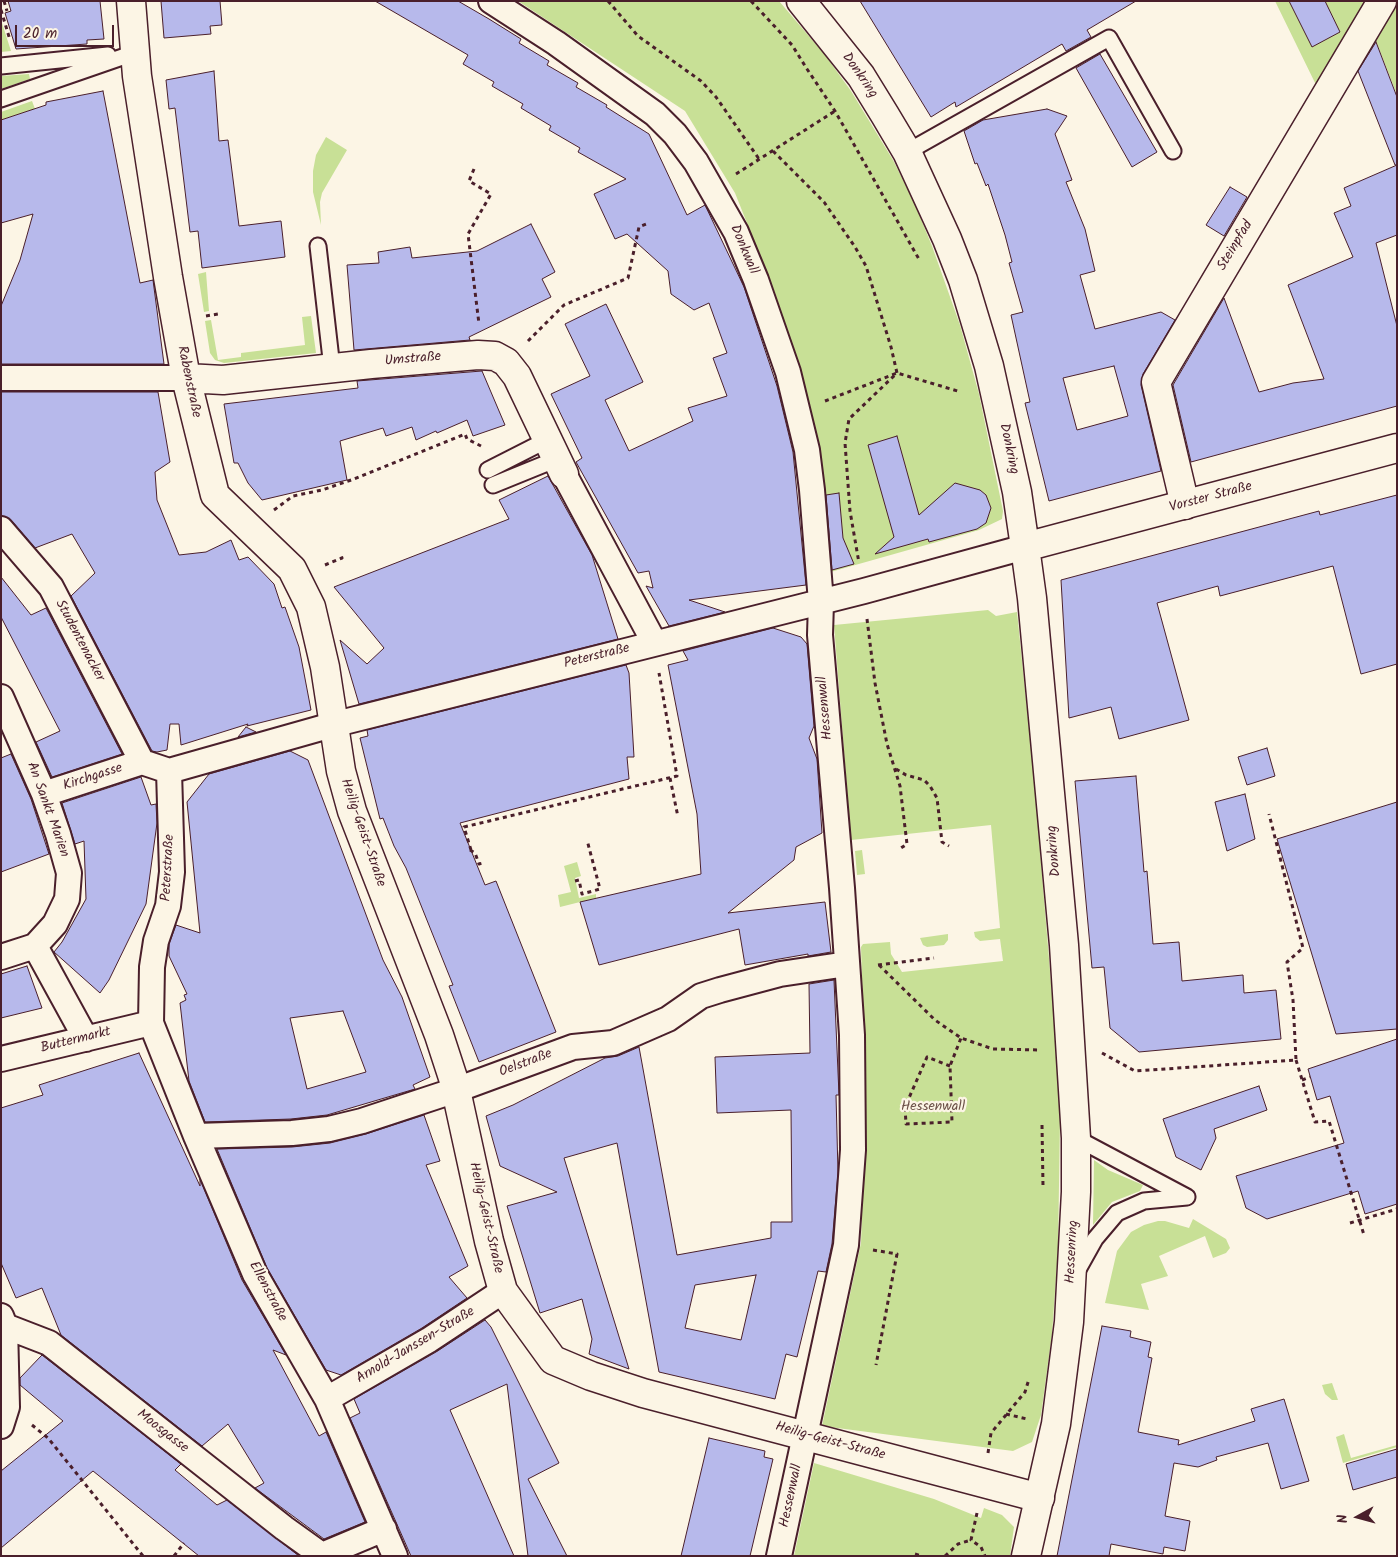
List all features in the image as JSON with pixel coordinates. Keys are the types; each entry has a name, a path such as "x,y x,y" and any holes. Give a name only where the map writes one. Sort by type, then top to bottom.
{"street":[{"name":"Rabenstraße","path":"131,1 134,53 186,378 215,495 292,570 311,607 325,667 332,725"},
{"name":"Donkwall","path":"491,1 556,43 655,114 675,134 714,190 736,232 756,280 777,335 799,412 812,490 820,602"},
{"name":"Donkring","path":"801,1 861,76 907,152 947,239 975,319 1003,426 1025,547 1033,608 1064,945"},
{"name":"Steinpfad","path":"1186,505 1156,382 1382,1"},
{"name":"Umstraße","path":"1,378 186,378 223,380 478,355 495,356 506,362"},
{"path":"506,362 517,376 556,458 654,642"},
{"name":"Vorster Straße","path":"1025,547 1397,448"},
{"name":"Studentenacker","path":"1,529 51,587 142,762"},
{"name":"Peterstraße","path":"151,1023 152,967 156,941 168,906 172,872 169,771 332,725 654,642 864,591 1025,547"},
{"name":"Hessenwall","path":"779,1556 847,1240 852,1180 853,1103 847,964 820,635 820,602"},
{"name":"An Sankt Marien","path":"1,698 44,794 69,873 67,899 55,924 35,946 1,957"},
{"name":"Heilig-Geist-Straße","path":"332,725 352,811 439,1035 456,1090 488,1241 504,1291 553,1360 591,1376 643,1393 1040,1498"},
{"path":"142,762 169,771"},
{"name":"Kirchgasse","path":"44,794 142,762"},
{"name":"Hessenring","path":"1026,1556 1057,1415 1070,1322 1076,1138 1072,1048 1064,945"},
{"path":"35,946 86,1039"},
{"name":"Oelstraße","path":"196,1136 329,1129 362,1121 456,1090 573,1047 583,1045 593,1047 613,1043 668,1019 701,996 780,974 847,964"},
{"name":"Buttermarkt","path":"1,1059 151,1023"},
{"name":"Ellenstraße","path":"151,1023 196,1136 255,1274 327,1399 395,1556"},
{"name":"Arnold-Janssen-Straße","path":"327,1399 429,1340 504,1291"},
{"path":"3,1321 4,1417"},
{"name":"Moosgasse","path":"3,1321 49,1343 284,1528 323,1555 384,1529"}],"lane":[{"path":"907,152 1109,38 1173,151"},
{"path":"9,65 134,53"},
{"path":"1,99 134,53"},
{"path":"318,246 332,368"},
{"path":"488,470 556,458"},
{"path":"493,485 556,458"},
{"path":"1072,1281 1095,1239 1117,1213 1144,1202 1187,1197 1076,1138"}],"path":[{"path":"4,1 7,11"},
{"path":"608,1 638,36 701,81 716,97 759,160"},
{"path":"751,1 792,45 835,112 923,267"},
{"path":"1,10 9,65"},
{"path":"714,190 835,112"},
{"path":"773,151 824,202 866,266 877,297 897,373"},
{"path":"474,168 469,181 491,194 468,234 479,331 478,355"},
{"path":"506,362 564,305 628,278 639,227 649,223"},
{"path":"897,373 849,419 844,443 850,511 864,591 874,683 887,744 896,768 900,786 906,844 898,850"},
{"path":"799,412 897,373 961,392"},
{"path":"959,382 964,400"},
{"path":"250,529 293,496 322,490 354,479 465,434 470,447"},
{"path":"467,439 489,448"},
{"path":"319,567 342,558 341,555"},
{"path":"483,863 479,864 471,850 464,827 678,776 654,642"},
{"path":"896,768 906,775 924,780 930,786 937,798 942,842 949,846"},
{"path":"670,778 678,817"},
{"path":"1269,814 1303,948 1287,962 1293,1000 1296,1060 1315,1122 1330,1121 1364,1235"},
{"path":"575,881 579,880 582,894 600,889 587,840"},
{"path":"934,958 879,965 935,1020 961,1038 994,1049 1039,1050 1091,1047 1135,1071 1296,1060"},
{"path":"950,1066 927,1058 905,1107 906,1124 952,1122 950,1066 961,1038"},
{"path":"1038,1041 1039,1060"},
{"path":"1302,1080 1310,1078"},
{"path":"1042,1119 1043,1192"},
{"path":"1350,1223 1397,1209"},
{"path":"868,1249 897,1254 876,1365"},
{"path":"971,1540 984,1483 992,1433 1024,1392 1030,1373"},
{"path":"4,1417 48,1438 143,1556"},
{"path":"946,1556 958,1544 971,1540"},
{"path":"971,1540 981,1548 985,1556"},
{"path":"174,1556 184,1543"},
{"path":"915,1554 922,1556"}],"green space":[{"path":"518,1 779,1 825,55 851,91 893,160 914,202 960,325 979,394 1003,511 1002,519 979,530 827,573 823,494 809,406 775,293 735,193 685,111"},
{"path":"1275,1 1373,1 1319,91"},
{"path":"1389,1 1397,1 1397,95 1372,31"},
{"path":"2,23 11,51 1,52"},
{"path":"29,74 30,79 1,89 1,76"},
{"path":"32,101 35,109 1,120 1,112"},
{"path":"326,137 347,150 322,193 320,202 321,225 313,192 313,171 316,155"},
{"path":"206,272 209,311 204,312 198,274"},
{"path":"311,316 316,353 224,363 215,360 210,353 205,321 211,320 218,360 241,357 241,353 305,345 302,317"},
{"path":"988,610 996,616 1017,612 1034,778 1057,1055 1060,1120 1058,1249 1052,1334 1041,1415 1032,1442 1013,1451 822,1426 861,1243 866,1103 861,947 863,944 890,942 891,954 902,972 1003,961 1000,939 980,941 975,937 974,932 1000,928 991,825 851,840 834,625"},
{"path":"862,850 865,874 857,875 855,851"},
{"path":"577,862 581,876 575,878 579,898 596,894 596,898 560,907 558,895 571,892 564,866"},
{"path":"948,934 948,940 944,945 927,947 923,945 920,938"},
{"path":"1094,1160 1108,1170 1143,1185 1140,1191 1112,1202 1093,1225"},
{"path":"1193,1219 1226,1239 1230,1248 1226,1253 1213,1258 1205,1236 1159,1256 1168,1276 1141,1284 1149,1310 1105,1303 1117,1251 1131,1232 1144,1225 1158,1221 1165,1221 1189,1228"},
{"path":"1332,1383 1338,1400 1332,1400 1325,1394 1322,1385"},
{"path":"1344,1434 1351,1458 1397,1445 1397,1447 1343,1463 1336,1437"},
{"path":"814,1463 934,1499 981,1518 984,1508 1002,1515 1014,1527 1010,1556 794,1556"}],"building":[{"path":"8,1 100,1 104,39 87,40 87,44 16,49 5,13 11,11"},
{"path":"161,1 220,1 222,25 210,26 211,34 164,38"},
{"path":"375,1 458,1 489,19 521,39 519,43 549,61 547,65 578,83 576,87 607,105 606,107 649,134 687,215 705,205 744,287 777,386 793,452 806,585 689,600 725,612 669,626 646,586 653,588 649,571 638,573 576,462 582,458 551,394 590,376 565,324 606,304 643,382 605,400 629,451 693,421 688,408 727,396 713,358 727,353 709,303 694,310 671,294 668,271 627,234 615,239 594,194 626,179 578,152 580,148 549,130 551,126 521,108 523,104 492,86 494,82 463,64 468,55"},
{"path":"860,1 1136,1 1087,30 1091,37 1066,51 1062,44 956,107 955,102 931,117"},
{"path":"1289,1 1325,1 1340,32 1312,47"},
{"path":"1376,42 1397,97 1397,165 1395,165 1358,71"},
{"path":"1100,54 1157,152 1132,167 1076,68"},
{"path":"214,71 219,141 228,140 239,226 281,221 285,257 202,268 198,231 190,232 175,108 169,109 166,80"},
{"path":"103,91 140,283 153,280 164,364 1,364 1,306 20,260 33,214 1,223 1,120 46,105 46,102"},
{"path":"1047,109 1067,116 1055,134 1072,180 1066,182 1085,229 1095,271 1080,275 1095,329 1161,312 1175,320 1143,374 1141,385 1161,471 1049,501 1025,403 1030,402 1011,315 1023,312 1009,263 1012,262 988,184 986,186 977,163 975,164 964,131 983,120","holes":["1114,366 1128,416 1077,430 1063,378"]},
{"path":"1397,165 1397,235 1376,243 1397,326 1397,406 1191,462 1173,385 1224,298 1259,392 1293,383 1324,379 1288,285 1353,257 1334,213 1351,206 1344,188"},
{"path":"1230,187 1247,197 1224,236 1206,225"},
{"path":"531,224 555,272 542,279 551,297 469,337 470,340 354,350 347,265 379,263 378,252 410,247 412,258 477,251"},
{"path":"482,371 505,425 473,436 467,420 416,440 412,427 386,436 383,428 340,441 347,480 262,500 248,483 238,463 234,463 224,404 358,388 357,381"},
{"path":"1,392 158,392 170,462 155,472 157,500 179,555 206,552 231,540 239,560 248,557 274,584 282,608 285,607 299,647 311,710 247,726 248,724 181,745 179,724 170,724 167,750 152,751 71,596 95,573 72,534 35,548 11,520 1,516"},
{"path":"897,436 919,515 955,483 980,490 986,495 991,508 986,523 977,529 929,542 928,539 875,554 894,537 868,445"},
{"path":"548,476 592,555 618,639 359,704 340,640 367,664 384,648 334,587 509,519 499,500"},
{"path":"839,493 843,538 854,564 832,570 826,495"},
{"path":"1397,495 1397,664 1361,674 1333,566 1220,596 1218,586 1157,603 1189,720 1119,739 1111,707 1069,718 1061,580 1319,511 1320,515"},
{"path":"1,577 31,615 46,608 122,754 52,777 36,742 60,731 1,617"},
{"path":"773,628 801,637 807,644 814,726 809,738 817,759 822,833 796,847 794,860 728,913 825,902 831,952 745,965 739,929 599,965 580,902 701,874 697,814 668,665 688,660 683,651"},
{"path":"626,665 629,673 634,757 627,757 629,779 460,823 485,885 496,881 556,1032 479,1062 449,986 453,985 406,868 394,846 383,818 380,819 360,738 368,736 367,730"},
{"path":"246,727 256,732 238,737"},
{"path":"1267,748 1275,776 1247,785 1238,757"},
{"path":"290,751 308,760 383,960 402,997 430,1077 413,1085 415,1089 327,1115 291,1119 205,1122 189,1081 180,1003 186,1000 184,995 187,994 169,956 169,944 176,925 200,933 187,802 209,774","holes":["343,1011 366,1072 307,1089 290,1018"]},
{"path":"11,754 31,799 49,854 1,872 1,758"},
{"path":"1136,776 1144,872 1147,871 1153,944 1179,942 1182,981 1243,975 1244,993 1276,990 1281,1039 1139,1052 1110,1028 1104,967 1092,968 1075,781"},
{"path":"141,777 151,805 156,804 157,823 146,904 109,980 100,993 54,952 62,942 86,899 84,841 75,844 62,803"},
{"path":"1245,794 1255,839 1227,851 1215,802"},
{"path":"1397,802 1397,1029 1336,1034 1277,839"},
{"path":"27,966 42,1008 1,1018 1,974"},
{"path":"834,980 839,1095 836,1095 838,1173 832,1244 826,1272 818,1271 797,1357 786,1354 775,1399 659,1372 617,1143 564,1158 629,1369 589,1354 592,1339 582,1299 540,1313 507,1206 557,1192 500,1166 486,1116 513,1105 605,1058 618,1056 639,1047 677,1255 771,1238 771,1222 792,1222 791,1110 717,1113 715,1057 810,1053 809,984","holes":["756,1275 741,1340 685,1328 695,1285"]},
{"path":"1397,1039 1397,1204 1365,1214 1358,1191 1267,1219 1246,1208 1236,1176 1344,1143 1330,1096 1317,1100 1308,1069"},
{"path":"139,1053 200,1186 200,1179 242,1280 286,1355 273,1350 319,1436 326,1432 365,1522 324,1539 255,1488 264,1483 228,1424 202,1446 61,1335 42,1288 16,1298 1,1263 1,1108 43,1095 39,1085"},
{"path":"1259,1086 1267,1110 1214,1129 1216,1138 1201,1170 1176,1157 1163,1119"},
{"path":"424,1115 440,1161 426,1165 468,1266 449,1277 467,1298 422,1328 341,1375 326,1370 267,1268 217,1149 292,1147 330,1143 366,1134"},
{"path":"485,1320 491,1327 559,1463 528,1479 567,1556 528,1556 507,1384 450,1410 514,1556 411,1556 350,1418 360,1413 354,1399 436,1352"},
{"path":"1102,1326 1131,1331 1130,1337 1151,1342 1148,1357 1152,1358 1138,1432 1179,1440 1178,1445 1255,1421 1251,1409 1284,1399 1309,1481 1281,1489 1268,1443 1216,1457 1217,1460 1198,1467 1174,1463 1165,1516 1190,1521 1185,1551 1164,1547 1163,1554 1111,1544 1109,1556 1057,1556"},
{"path":"42,1355 181,1464 175,1470 217,1505 227,1500 299,1556 199,1556 93,1471 1,1548 1,1471 63,1421 20,1385 20,1378"},
{"path":"709,1438 765,1451 764,1457 773,1459 750,1556 681,1556"},
{"path":"1397,1449 1397,1477 1353,1490 1346,1464"}]}
